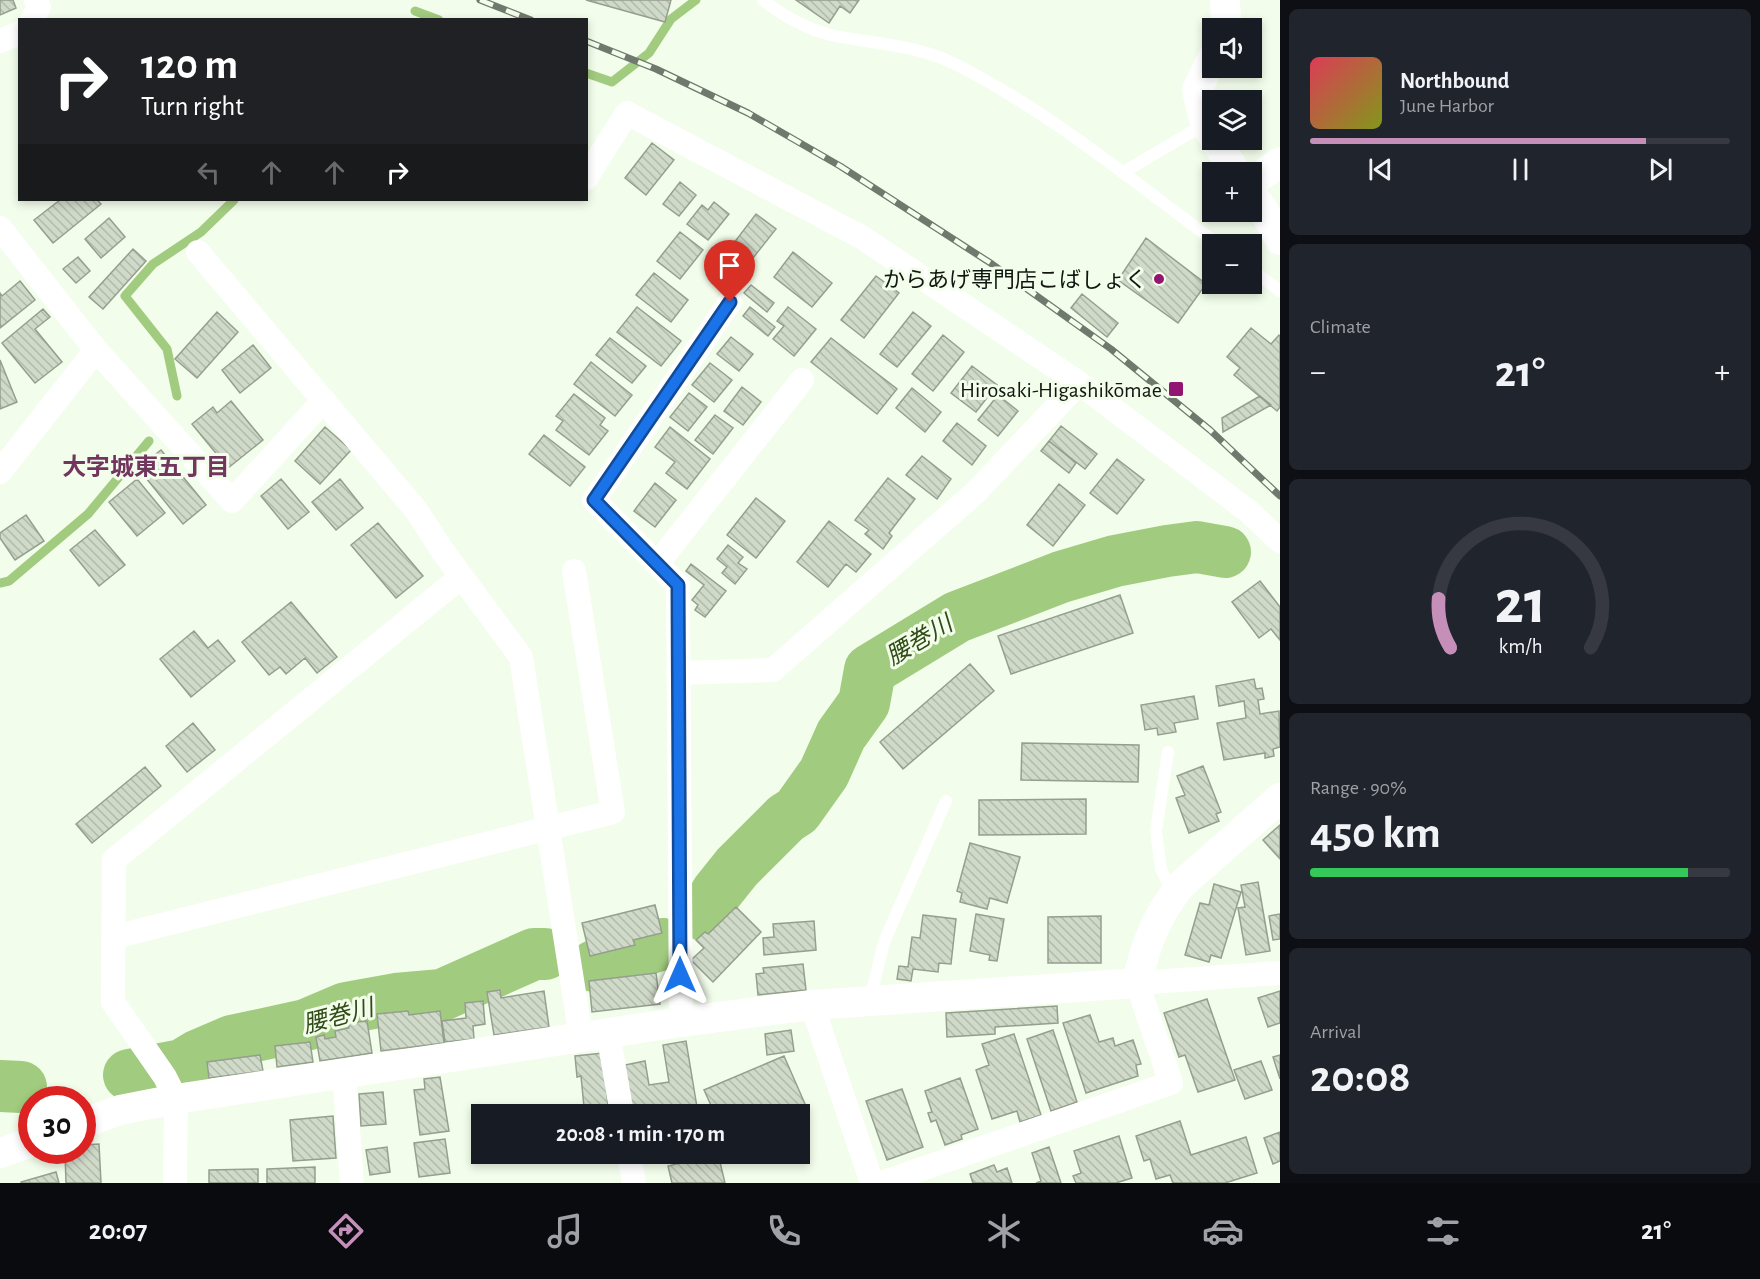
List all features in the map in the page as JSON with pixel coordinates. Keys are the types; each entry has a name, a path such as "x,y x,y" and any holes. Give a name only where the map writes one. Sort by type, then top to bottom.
{"street":[{"path":"33,18 39,8 36,0"},
{"path":"1225,0 1226,18"},
{"path":"0,41 18,34"},
{"path":"1202,105 1197,90 1203,78"},
{"path":"588,175 627,113 863,238 1079,383 1248,511 1280,541"},
{"path":"1262,175 1280,162"},
{"path":"1262,208 1280,240"},
{"path":"0,228 96,350 232,501 324,400"},
{"path":"198,252 416,510 461,577 521,657 548,828 594,1035 618,1104"},
{"path":"681,1022 678,585 594,500 730,302"},
{"path":"0,472 96,350"},
{"path":"657,564 802,380"},
{"path":"678,673 773,670 976,492 1079,383"},
{"path":"114,937 613,812 574,571"},
{"path":"174,1183 164,1078 113,1002 114,860 461,577"},
{"path":"881,1183 1171,1083 1137,983 1142,956 1150,935 1182,884 1280,798"},
{"path":"96,1119 120,1110 164,1078 344,1073 681,1022 812,1005 1280,973"},
{"path":"812,1005 872,1183"},
{"path":"344,1073 352,1183"},
{"path":"0,1153 18,1147"},
{"path":"631,1164 634,1183"}],"lane":[{"path":"762,0 784,17 829,35 909,48 953,63 1066,131 1204,234"},
{"path":"1122,173 1202,137"},
{"path":"1262,277 1280,291"},
{"path":"1168,752 1156,831 1161,869 1173,895"},
{"path":"870,1001 884,942 946,801"}],"building":[{"path":"0,0 13,0 16,8 0,15"},
{"path":"586,0 671,0 665,22"},
{"path":"796,0 859,0 850,13 840,6 829,23"},
{"path":"652,143 674,160 646,195 625,178"},
{"path":"680,182 696,195 679,216 663,204"},
{"path":"59,201 98,201 101,204 53,243 34,220"},
{"path":"714,202 729,214 708,240 687,224 702,205 708,210"},
{"path":"756,214 776,229 749,263 730,248"},
{"path":"109,218 125,237 101,258 85,239"},
{"path":"680,232 703,250 680,279 657,261"},
{"path":"1146,238 1202,281 1202,290 1178,323 1118,280"},
{"path":"133,249 146,261 103,309 89,297"},
{"path":"793,252 832,283 812,307 774,277"},
{"path":"78,257 90,271 76,283 63,269"},
{"path":"718,260 742,278 733,288 710,270"},
{"path":"654,273 688,300 671,322 636,295"},
{"path":"876,276 899,293 864,338 841,320"},
{"path":"20,281 35,300 0,328 0,293 2,296"},
{"path":"751,285 774,303 767,312 744,293"},
{"path":"1082,294 1118,323 1107,337 1071,308"},
{"path":"637,307 681,341 661,366 617,332"},
{"path":"750,307 775,327 768,336 743,316"},
{"path":"788,307 816,329 794,356 773,339 784,326 777,321"},
{"path":"43,309 50,317 35,329 62,362 35,383 2,343"},
{"path":"217,312 238,332 197,378 175,359"},
{"path":"913,312 931,326 897,367 880,354"},
{"path":"1251,328 1271,344 1280,336 1280,407 1277,411 1234,375 1240,368 1227,357"},
{"path":"943,335 964,352 933,391 912,374"},
{"path":"731,337 753,354 739,371 717,354"},
{"path":"610,338 646,366 632,383 596,355"},
{"path":"831,338 897,389 877,414 811,362"},
{"path":"253,345 271,368 240,393 222,370"},
{"path":"0,360 17,402 0,409"},
{"path":"591,362 632,395 615,416 574,384"},
{"path":"710,363 732,380 714,402 692,385"},
{"path":"972,366 997,385 976,412 951,393"},
{"path":"742,387 761,402 743,425 724,411"},
{"path":"912,388 941,412 925,432 896,408"},
{"path":"689,393 707,407 688,431 670,417"},
{"path":"574,394 605,418 600,425 608,431 589,455 556,430 563,421 556,416"},
{"path":"998,395 1018,411 998,436 978,420"},
{"path":"1260,396 1271,405 1223,432 1222,418"},
{"path":"231,401 263,440 228,468 192,424 213,407 217,413"},
{"path":"715,415 733,428 713,454 695,440"},
{"path":"957,423 986,446 972,465 943,441"},
{"path":"1061,426 1097,454 1085,469 1049,441"},
{"path":"325,427 351,450 320,484 295,461"},
{"path":"670,427 710,459 687,489 666,473 675,462 655,447"},
{"path":"544,435 585,467 570,486 529,454"},
{"path":"1049,441 1076,463 1069,473 1041,451"},
{"path":"161,450 206,505 183,524 138,468"},
{"path":"922,456 951,479 937,499 906,475"},
{"path":"1117,459 1144,480 1117,514 1090,493"},
{"path":"888,478 915,499 889,533 892,536 883,549 865,534 869,530 855,520"},
{"path":"137,479 165,513 137,536 109,502"},
{"path":"281,479 309,512 288,529 261,496"},
{"path":"340,479 363,508 336,530 312,502"},
{"path":"655,483 676,500 655,527 634,511"},
{"path":"1059,484 1085,505 1053,546 1027,525"},
{"path":"756,498 785,521 756,558 727,535"},
{"path":"26,515 44,541 15,560 0,538 0,533"},
{"path":"829,521 871,554 856,572 846,564 828,587 797,562"},
{"path":"378,523 423,576 396,598 351,545"},
{"path":"95,530 125,565 99,586 70,550"},
{"path":"728,545 743,557 738,563 747,569 735,584 722,573 727,567 717,559"},
{"path":"691,564 726,591 705,617 695,610 698,605 692,600 704,585 686,571"},
{"path":"1260,581 1280,607 1280,640 1271,629 1259,638 1232,602"},
{"path":"1120,595 1133,633 1011,674 998,636"},
{"path":"291,602 337,657 317,673 305,658 286,674 280,667 269,675 242,642"},
{"path":"194,631 208,648 218,640 235,661 191,697 160,659"},
{"path":"970,664 994,691 903,769 880,742"},
{"path":"1254,679 1256,689 1262,688 1264,699 1258,700 1260,714 1279,711 1280,747 1273,749 1274,756 1265,758 1265,753 1224,760 1217,723 1246,718 1244,701 1219,706 1216,686"},
{"path":"1194,696 1198,719 1174,723 1176,732 1158,735 1157,728 1145,730 1141,705"},
{"path":"193,723 215,750 187,772 166,746"},
{"path":"1022,743 1139,745 1138,782 1021,780"},
{"path":"1203,766 1221,812 1216,814 1219,821 1189,833 1176,798 1185,795 1177,776"},
{"path":"145,767 161,786 92,843 76,824"},
{"path":"1086,799 1086,834 979,835 979,800"},
{"path":"1280,825 1280,859 1263,840"},
{"path":"970,843 1020,857 1007,903 990,898 987,909 960,902 962,893 957,891"},
{"path":"1258,882 1270,951 1246,955 1238,908 1245,907 1241,885"},
{"path":"1214,884 1241,892 1221,958 1211,955 1209,962 1185,955 1200,903 1209,905"},
{"path":"655,905 662,933 633,940 635,945 590,956 582,923"},
{"path":"736,907 761,932 713,982 691,960 704,948 696,940 705,932 708,934"},
{"path":"976,914 1004,919 997,961 989,960 990,955 970,951"},
{"path":"1280,914 1280,939 1273,940 1269,916"},
{"path":"923,915 956,919 951,964 939,963 938,972 913,969 911,981 897,979 899,966 908,967 912,937 920,938"},
{"path":"1101,916 1101,963 1048,963 1048,917"},
{"path":"814,921 816,950 764,955 763,938 774,937 773,924"},
{"path":"803,964 806,990 758,995 756,974 764,973 763,968"},
{"path":"656,973 660,1004 592,1012 589,981"},
{"path":"500,990 501,998 544,991 549,1027 494,1035 487,992"},
{"path":"1280,991 1280,1023 1268,1027 1258,998"},
{"path":"1207,999 1235,1080 1198,1092 1185,1055 1179,1057 1164,1013"},
{"path":"483,1001 485,1024 473,1026 474,1039 445,1042 442,1021 466,1018 465,1003"},
{"path":"1057,1006 1058,1023 995,1027 995,1034 947,1037 946,1013"},
{"path":"408,1011 409,1015 440,1011 444,1043 381,1051 377,1014"},
{"path":"1090,1015 1099,1042 1113,1038 1115,1046 1133,1040 1141,1064 1136,1065 1138,1076 1086,1093 1063,1023"},
{"path":"367,1021 372,1053 320,1061 316,1037 324,1035 325,1039 336,1037 335,1031 349,1028 349,1023"},
{"path":"791,1030 794,1051 767,1055 765,1034"},
{"path":"1053,1030 1077,1102 1051,1111 1027,1039"},
{"path":"1014,1034 1041,1115 1020,1122 1017,1111 992,1119 976,1070 989,1065 982,1044"},
{"path":"686,1041 696,1104 626,1104 620,1066 645,1061 649,1085 669,1082 663,1045"},
{"path":"310,1042 313,1062 277,1067 275,1046"},
{"path":"603,1053 608,1104 584,1104 581,1076 577,1077 575,1056"},
{"path":"260,1055 263,1071 209,1078 207,1062"},
{"path":"1280,1055 1280,1079 1273,1057"},
{"path":"784,1056 805,1104 710,1104 704,1090"},
{"path":"1261,1061 1272,1090 1245,1099 1234,1070"},
{"path":"440,1077 449,1131 420,1135 414,1090 425,1089 424,1079"},
{"path":"960,1078 978,1129 961,1135 962,1139 945,1145 936,1120 931,1122 928,1113 932,1112 925,1091"},
{"path":"902,1089 923,1147 887,1160 866,1101"},
{"path":"383,1092 386,1124 361,1126 359,1094"},
{"path":"333,1116 336,1158 293,1161 290,1120"},
{"path":"1180,1121 1191,1155 1246,1137 1257,1173 1225,1183 1173,1183 1170,1175 1156,1179 1150,1159 1144,1161 1136,1136"},
{"path":"1280,1132 1280,1161 1273,1164 1264,1138"},
{"path":"1119,1136 1132,1178 1116,1183 1076,1183 1073,1176 1081,1173 1074,1151"},
{"path":"445,1139 450,1173 419,1177 414,1143"},
{"path":"96,1144 99,1144 101,1183 66,1183 65,1164 96,1164"},
{"path":"387,1147 390,1172 370,1175 366,1150"},
{"path":"1049,1147 1061,1183 1036,1183 1041,1181 1032,1153"},
{"path":"720,1164 725,1183 672,1183 668,1166"},
{"path":"994,1165 997,1172 1007,1168 1012,1183 973,1183 970,1174"},
{"path":"315,1167 315,1183 267,1183 267,1169"},
{"path":"258,1169 258,1183 209,1183 209,1170"},
{"path":"56,1172 59,1183 21,1183 21,1182"}],"waterway":[{"path":"588,74 612,82 649,53 671,19 696,0"},
{"path":"415,11 434,18"},
{"path":"177,396 167,349 125,296 153,264 201,232 233,201"},
{"path":"0,583 9,581 88,514 149,441"},
{"name":"腰巻川","path":"703,915 717,892 737,867 786,818 797,811 824,773 841,735 864,703 870,670 957,617 1061,577 1115,561 1167,551 1197,547 1225,552"},
{"name":"腰巻川","path":"594,966 663,944"},
{"name":"腰巻川","path":"129,1075 182,1065 232,1041 306,1025 346,1008 396,999 442,995 534,954 545,954"},
{"name":"腰巻川","path":"0,1086 18,1087"}],"railway":[{"path":"480,0 526,18"},
{"path":"588,42 656,69 748,113 840,166 992,264 1111,349 1210,430 1280,496"}],"place":[{"name":"からあげ専門店こばしょく","path":"1159,279"},
{"name":"Hirosaki-Higashikōmae","path":"1176,389"}],"district":[{"name":"大字城東五丁目","path":"146,467"}],"route":[{"path":"680,975 678,585 594,500 730,302"}]}
